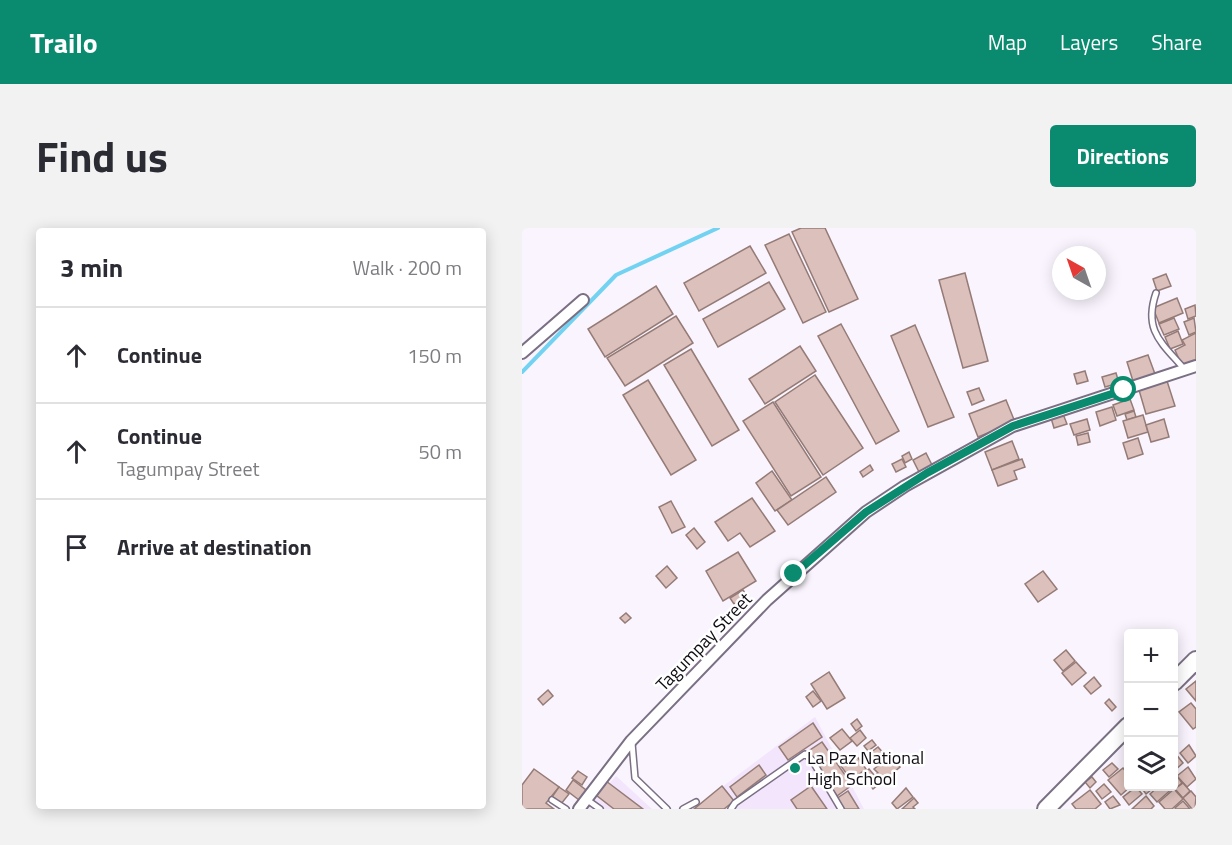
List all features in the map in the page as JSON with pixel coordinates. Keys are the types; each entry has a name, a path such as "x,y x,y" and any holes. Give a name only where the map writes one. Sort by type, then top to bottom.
{"highway":[{"path":"1178,677 1196,660"},
{"path":"1046,809 1124,730"}],"street":[{"path":"522,353 583,300"},
{"name":"Tagumpay Street","path":"579,809 632,741 767,600 866,512 905,486 1013,426 1190,368"}],"lane":[{"path":"1156,292 1150,315 1154,333 1190,368"},
{"path":"632,741 635,778 667,809"},
{"path":"731,809 735,803 805,754 812,759 840,809"},
{"path":"586,799 600,809"},
{"path":"552,800 566,809"},
{"path":"683,809 696,802"}],"shaded area":[{"name":"La Paz National High School","path":"815,717 864,809 693,809"},
{"path":"616,776 652,809 587,809"}],"building":[{"path":"801,228 825,228 858,299 829,312 792,232"},
{"path":"789,234 826,312 803,323 765,245"},
{"path":"750,246 766,273 699,311 684,283"},
{"path":"965,273 988,361 963,368 939,280"},
{"path":"1166,274 1171,286 1157,291 1153,279"},
{"path":"769,282 785,309 718,347 703,319"},
{"path":"656,286 673,314 605,357 588,329"},
{"path":"1177,298 1183,313 1159,323 1153,308"},
{"path":"1195,305 1196,316 1188,319 1185,309"},
{"path":"676,316 693,343 625,386 607,358"},
{"path":"1174,318 1179,329 1164,335 1159,324"},
{"path":"1194,318 1196,332 1189,335 1184,322"},
{"path":"841,324 899,431 876,444 818,336"},
{"path":"915,325 954,417 928,427 891,336"},
{"path":"1178,331 1183,344 1170,349 1165,337"},
{"path":"1196,333 1196,360 1182,366 1175,350 1185,345 1182,340"},
{"path":"800,346 816,371 765,404 749,379"},
{"path":"691,349 739,430 712,446 664,365"},
{"path":"1148,355 1155,374 1133,381 1127,362"},
{"path":"1085,371 1088,381 1077,384 1074,374"},
{"path":"1116,373 1119,383 1105,387 1102,377"},
{"path":"815,375 863,448 823,475 775,402"},
{"path":"648,380 696,460 671,475 623,395"},
{"path":"1167,381 1175,406 1146,414 1139,390"},
{"path":"979,388 984,400 972,405 967,392"},
{"path":"1130,399 1134,410 1117,416 1113,405"},
{"path":"1006,400 1015,422 978,437 969,414"},
{"path":"773,402 821,477 791,496 743,421"},
{"path":"1112,407 1116,420 1100,426 1096,412"},
{"path":"1134,411 1136,417 1127,420 1125,414"},
{"path":"1063,414 1067,424 1054,428 1051,418"},
{"path":"1143,415 1148,432 1128,438 1123,421"},
{"path":"1087,419 1090,430 1074,435 1070,424"},
{"path":"1164,419 1169,437 1151,442 1146,425"},
{"path":"1088,433 1090,442 1078,445 1076,436"},
{"path":"1138,438 1143,454 1128,459 1123,443"},
{"path":"1012,441 1019,459 992,470 985,452"},
{"path":"909,452 912,459 905,463 902,456"},
{"path":"926,453 932,465 919,472 913,460"},
{"path":"902,459 906,467 896,472 892,464"},
{"path":"1022,459 1025,467 1014,471 1017,479 998,486 992,470"},
{"path":"870,465 873,470 863,477 860,472"},
{"path":"772,471 792,500 775,511 756,483"},
{"path":"826,477 836,492 788,525 777,510"},
{"path":"752,498 775,531 750,547 740,533 728,541 715,522"},
{"path":"671,501 685,527 672,533 659,507"},
{"path":"694,528 705,542 697,549 686,535"},
{"path":"738,552 756,581 723,601 706,571"},
{"path":"667,566 677,578 666,588 656,576"},
{"path":"1043,571 1057,589 1038,602 1025,584"},
{"path":"743,590 747,596 734,604 730,598"},
{"path":"626,613 631,618 625,623 620,618"},
{"path":"1066,650 1075,661 1063,671 1054,660"},
{"path":"1076,662 1086,673 1072,685 1062,673"},
{"path":"829,672 845,698 827,709 811,684"},
{"path":"1094,677 1101,686 1091,694 1084,686"},
{"path":"1196,681 1196,701 1186,689"},
{"path":"548,690 553,696 543,705 538,699"},
{"path":"813,691 821,701 813,707 806,697"},
{"path":"1109,699 1116,707 1112,711 1105,703"},
{"path":"1191,703 1196,709 1196,727 1193,729 1179,712"},
{"path":"857,719 862,726 856,731 851,724"},
{"path":"813,723 822,737 788,760 779,747"},
{"path":"842,729 852,741 840,750 830,738"},
{"path":"860,730 866,738 857,746 850,738"},
{"path":"872,740 876,745 868,751 864,746"},
{"path":"822,742 852,785 837,796 807,752"},
{"path":"1189,745 1196,756 1188,763 1180,753"},
{"path":"878,747 885,755 877,761 870,753"},
{"path":"856,755 866,769 851,780 841,766"},
{"path":"891,755 900,767 873,789 868,782 878,773 874,769"},
{"path":"1178,757 1183,763 1178,767"},
{"path":"1112,763 1118,769 1109,777 1103,770"},
{"path":"759,765 766,775 737,797 730,787"},
{"path":"1188,767 1196,779 1187,787 1178,775"},
{"path":"1123,768 1125,791 1121,795 1108,780"},
{"path":"534,769 559,787 546,803 554,809 522,809 522,785"},
{"path":"869,769 874,775 867,781 862,775"},
{"path":"578,771 587,777 582,785 572,778"},
{"path":"1092,777 1096,782 1090,788 1085,782"},
{"path":"573,780 586,790 579,800 566,790"},
{"path":"606,781 643,809 614,809 596,795"},
{"path":"1183,783 1190,791 1183,798 1177,791"},
{"path":"1104,784 1111,792 1102,799 1096,791"},
{"path":"722,786 734,801 724,809 694,809"},
{"path":"811,786 827,809 797,809 791,800"},
{"path":"559,787 569,794 561,804 552,797"},
{"path":"906,788 913,797 897,809 892,803"},
{"path":"1090,790 1101,804 1095,809 1076,809 1072,804"},
{"path":"848,791 859,809 842,809 836,799"},
{"path":"1131,791 1139,791 1142,794 1129,805 1123,797"},
{"path":"1153,791 1169,791 1157,802 1150,794"},
{"path":"1172,791 1176,791 1183,799 1172,809 1165,809 1159,802"},
{"path":"1191,791 1196,797 1195,809 1192,809 1183,798"},
{"path":"1113,796 1120,805 1110,809 1105,802"},
{"path":"1146,796 1154,806 1151,809 1132,809"},
{"path":"914,798 918,803 913,807 915,809 902,809"},
{"path":"1183,801 1190,809 1175,808"}],"waterway":[{"path":"522,372 616,275 718,228"}],"place":[{"name":"La Paz National High School","path":"795,768"}],"route":[{"path":"794,574 866,512 927,473 1013,426 1124,390"}]}
